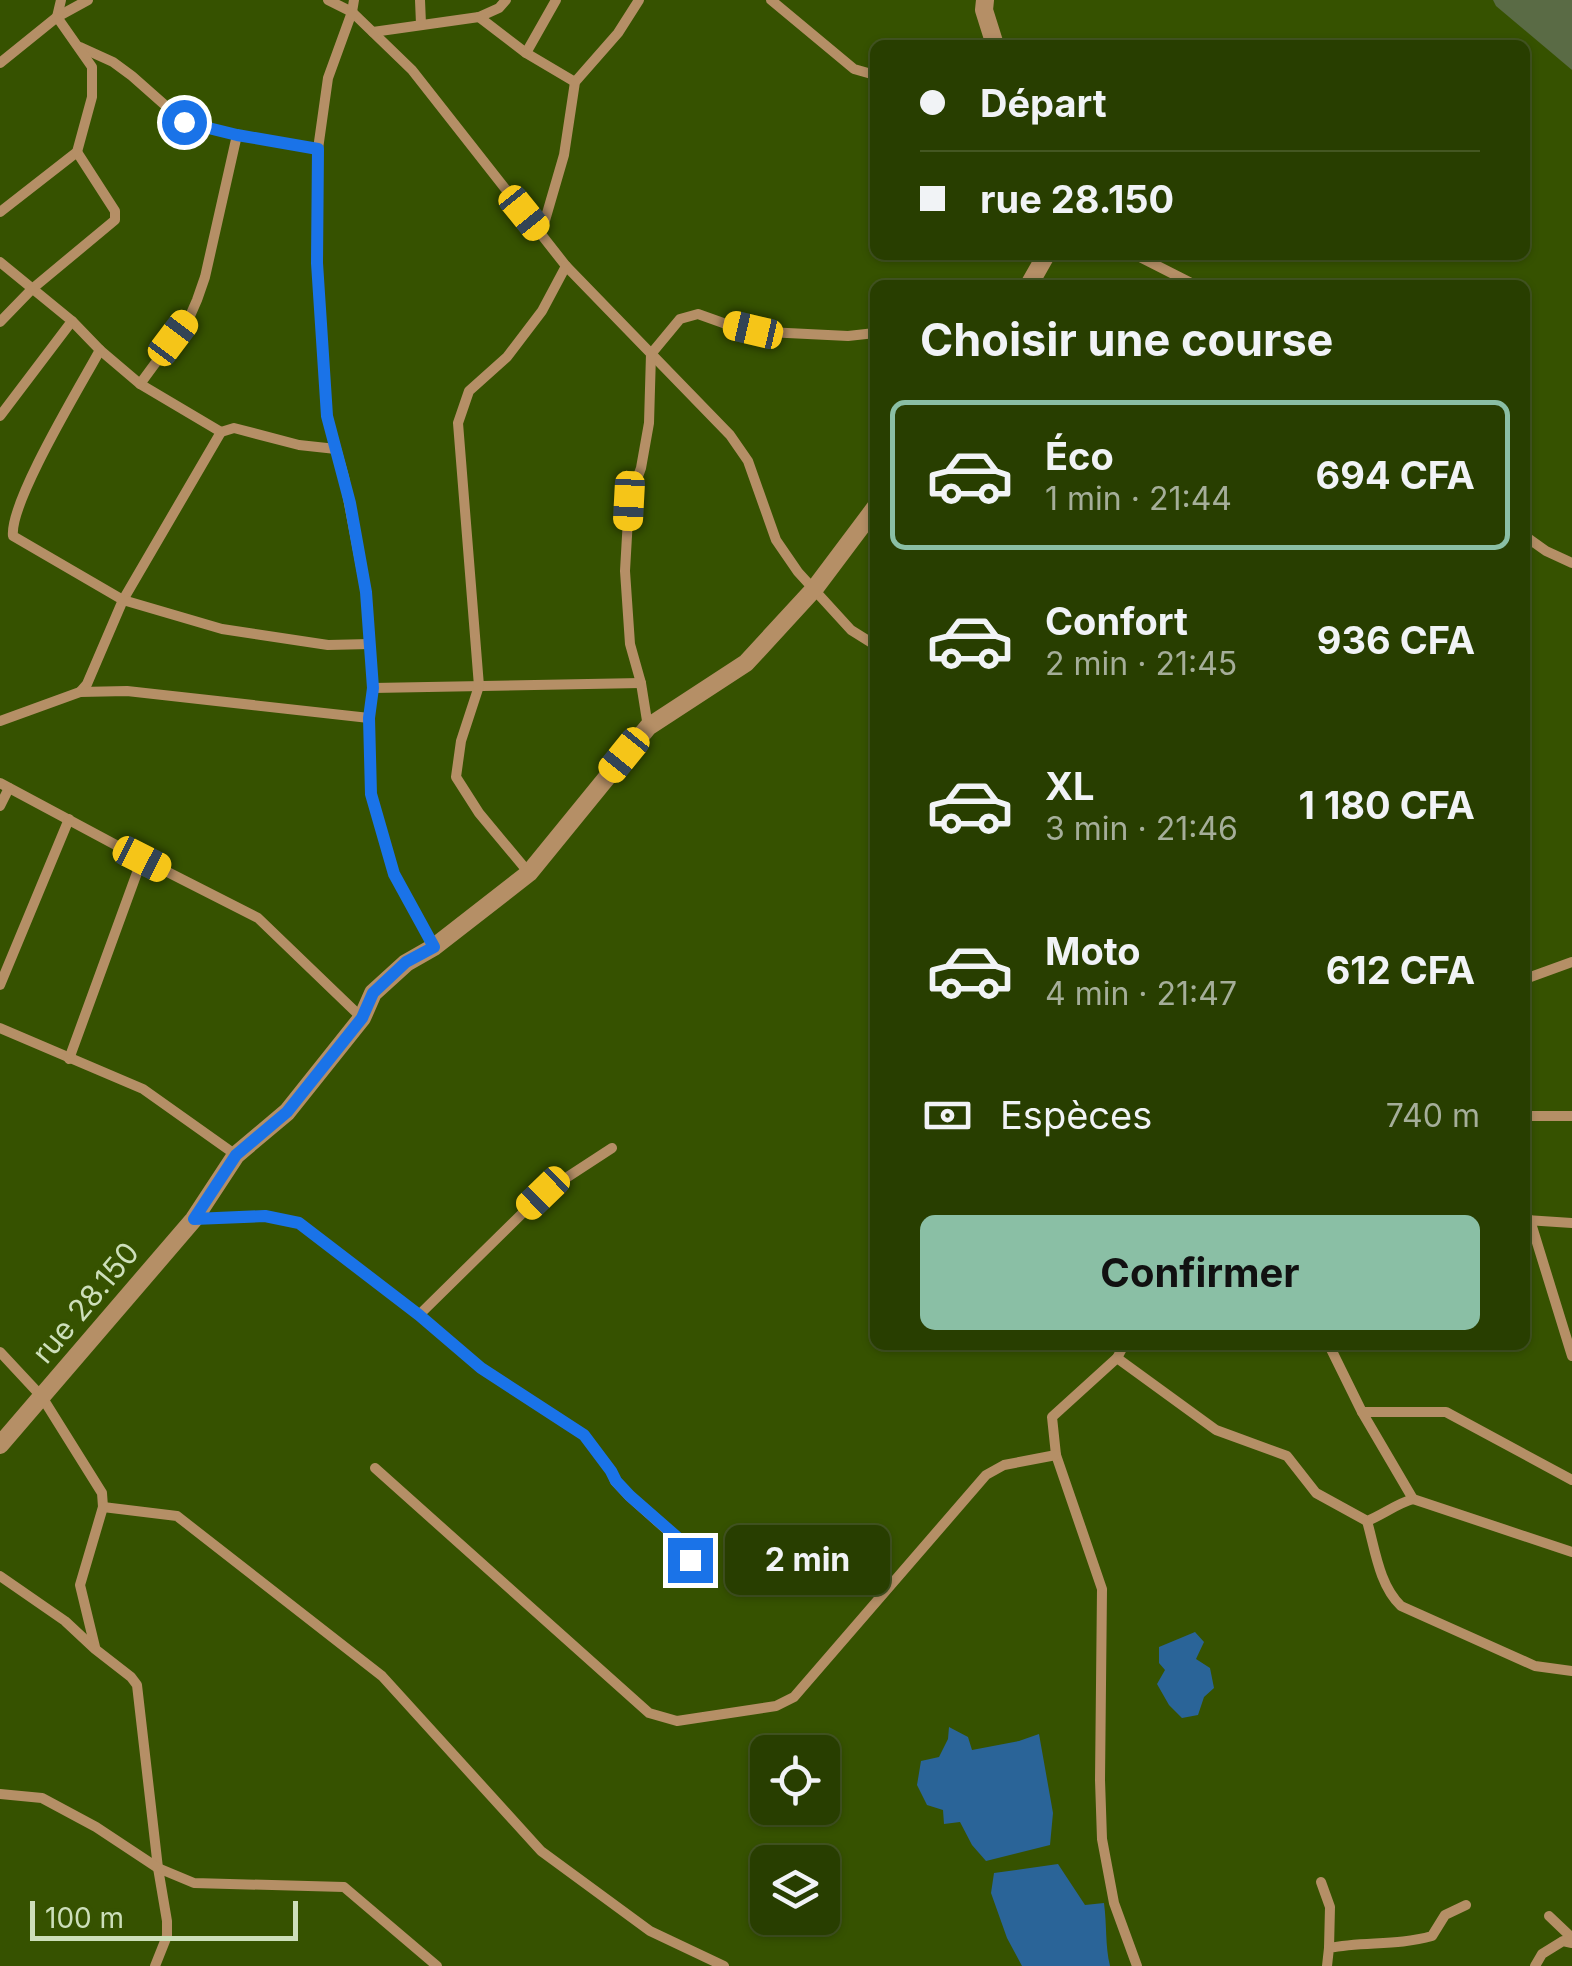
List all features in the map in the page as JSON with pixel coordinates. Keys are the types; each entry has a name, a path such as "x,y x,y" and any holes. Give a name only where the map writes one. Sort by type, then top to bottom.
{"street":[{"path":"0,212 77,152 92,97 92,66 58,17 60,0"},
{"path":"0,63 58,17 88,0"},
{"path":"328,0 353,6 372,32 412,70 566,266 730,435 748,461 776,540 798,572 851,630 870,642"},
{"path":"420,0 422,24"},
{"path":"372,32 480,17 506,0"},
{"path":"526,53 556,0"},
{"path":"541,234 564,154 575,82 618,33 639,0"},
{"path":"771,0 854,69 870,74"},
{"path":"982,3 993,40"},
{"path":"353,6 328,78 318,149 317,263 327,416 366,592 373,688 369,718 371,794 394,874 434,947"},
{"path":"480,17 526,53 575,82"},
{"path":"76,45 123,69 184,122 318,149"},
{"path":"140,384 190,316 197,300 237,135"},
{"path":"0,322 32,289 114,220 115,211 77,152"},
{"path":"1146,260 1185,280"},
{"path":"0,262 140,384 221,432"},
{"path":"529,873 473,805 456,777 461,740 479,686 458,422 469,391 508,356 542,310 566,266"},
{"path":"648,727 630,644 625,571 629,501 641,468 649,424 652,354 680,319 698,314 767,332 848,336 870,333"},
{"path":"0,416 72,321"},
{"path":"100,350 33,472 12,524 13,536 122,600 222,630 328,645 370,644"},
{"path":"80,692 87,684 122,600 221,432 234,428 299,446 336,449"},
{"name":"rue 28.150","path":"42,1397 194,1219 236,1155 287,1112 362,1018 373,993 406,962 434,947 529,873 648,727 746,663 815,588 870,515"},
{"path":"1530,540 1572,563"},
{"path":"373,688 641,683"},
{"path":"0,721 80,692 127,691 369,718"},
{"path":"0,806 5,785 258,918 362,1018"},
{"path":"0,985 69,820"},
{"path":"69,1059 142,859"},
{"path":"1530,977 1572,962"},
{"path":"0,1028 144,1089 236,1155"},
{"path":"1530,1116 1572,1116"},
{"path":"419,1315 543,1193 612,1148"},
{"path":"194,1219 265,1216 299,1223 481,1368 584,1435 616,1481 686,1547 695,1569 706,1581"},
{"path":"1530,1220 1572,1224"},
{"path":"1530,1226 1572,1356"},
{"path":"1121,1350 1052,1418 1056,1455 1102,1589 1102,1840 1114,1902 1137,1966"},
{"path":"1331,1350 1362,1412 1414,1500"},
{"name":"rue 28.150","path":"0,1352 42,1397 102,1493 103,1507"},
{"path":"1117,1358 1216,1430 1287,1456 1316,1493 1367,1521 1386,1587 1401,1606 1534,1666 1572,1672"},
{"path":"0,1445 42,1397"},
{"path":"1362,1412 1446,1412 1572,1480"},
{"path":"374,1468 648,1713 677,1721 776,1706 794,1696 986,1475 1004,1465 1056,1455"},
{"path":"1367,1521 1398,1503 1414,1500 1572,1552"},
{"path":"95,1649 80,1585 103,1507 176,1516 382,1676 541,1851 650,1931 724,1966"},
{"path":"0,1576 66,1620 138,1685 158,1868 168,1921 156,1966"},
{"path":"0,1794 42,1798 96,1827 158,1868 194,1883 344,1887 437,1966"},
{"path":"1321,1882 1330,1907 1327,1966"},
{"path":"1328,1948 1411,1942 1432,1936 1445,1914 1466,1905"},
{"path":"1549,1916 1572,1940"},
{"path":"1535,1966 1542,1954 1572,1940"}],"green space":[{"path":"1493,0 1572,0 1572,70 1496,6"}],"water":[{"path":"1195,1632 1204,1642 1196,1659 1210,1668 1214,1688 1204,1697 1198,1715 1182,1718 1157,1684 1165,1670 1159,1663 1159,1647"},
{"path":"949,1727 968,1737 972,1750 1039,1734 1053,1813 1050,1845 986,1861 960,1822 944,1824 943,1810 927,1805 917,1785 921,1761 939,1757"},
{"path":"1058,1864 1085,1905 1104,1903 1110,1966 1022,1966 1007,1938 991,1893 994,1873"}],"route":[{"path":"184,122 318,149 317,263 327,416 350,503 366,592 373,688 369,718 371,794 394,874 434,947 406,962 373,993 362,1018 287,1112 236,1155 194,1219 265,1216 299,1223 481,1368 584,1435 616,1481 686,1547 690,1560"}]}
